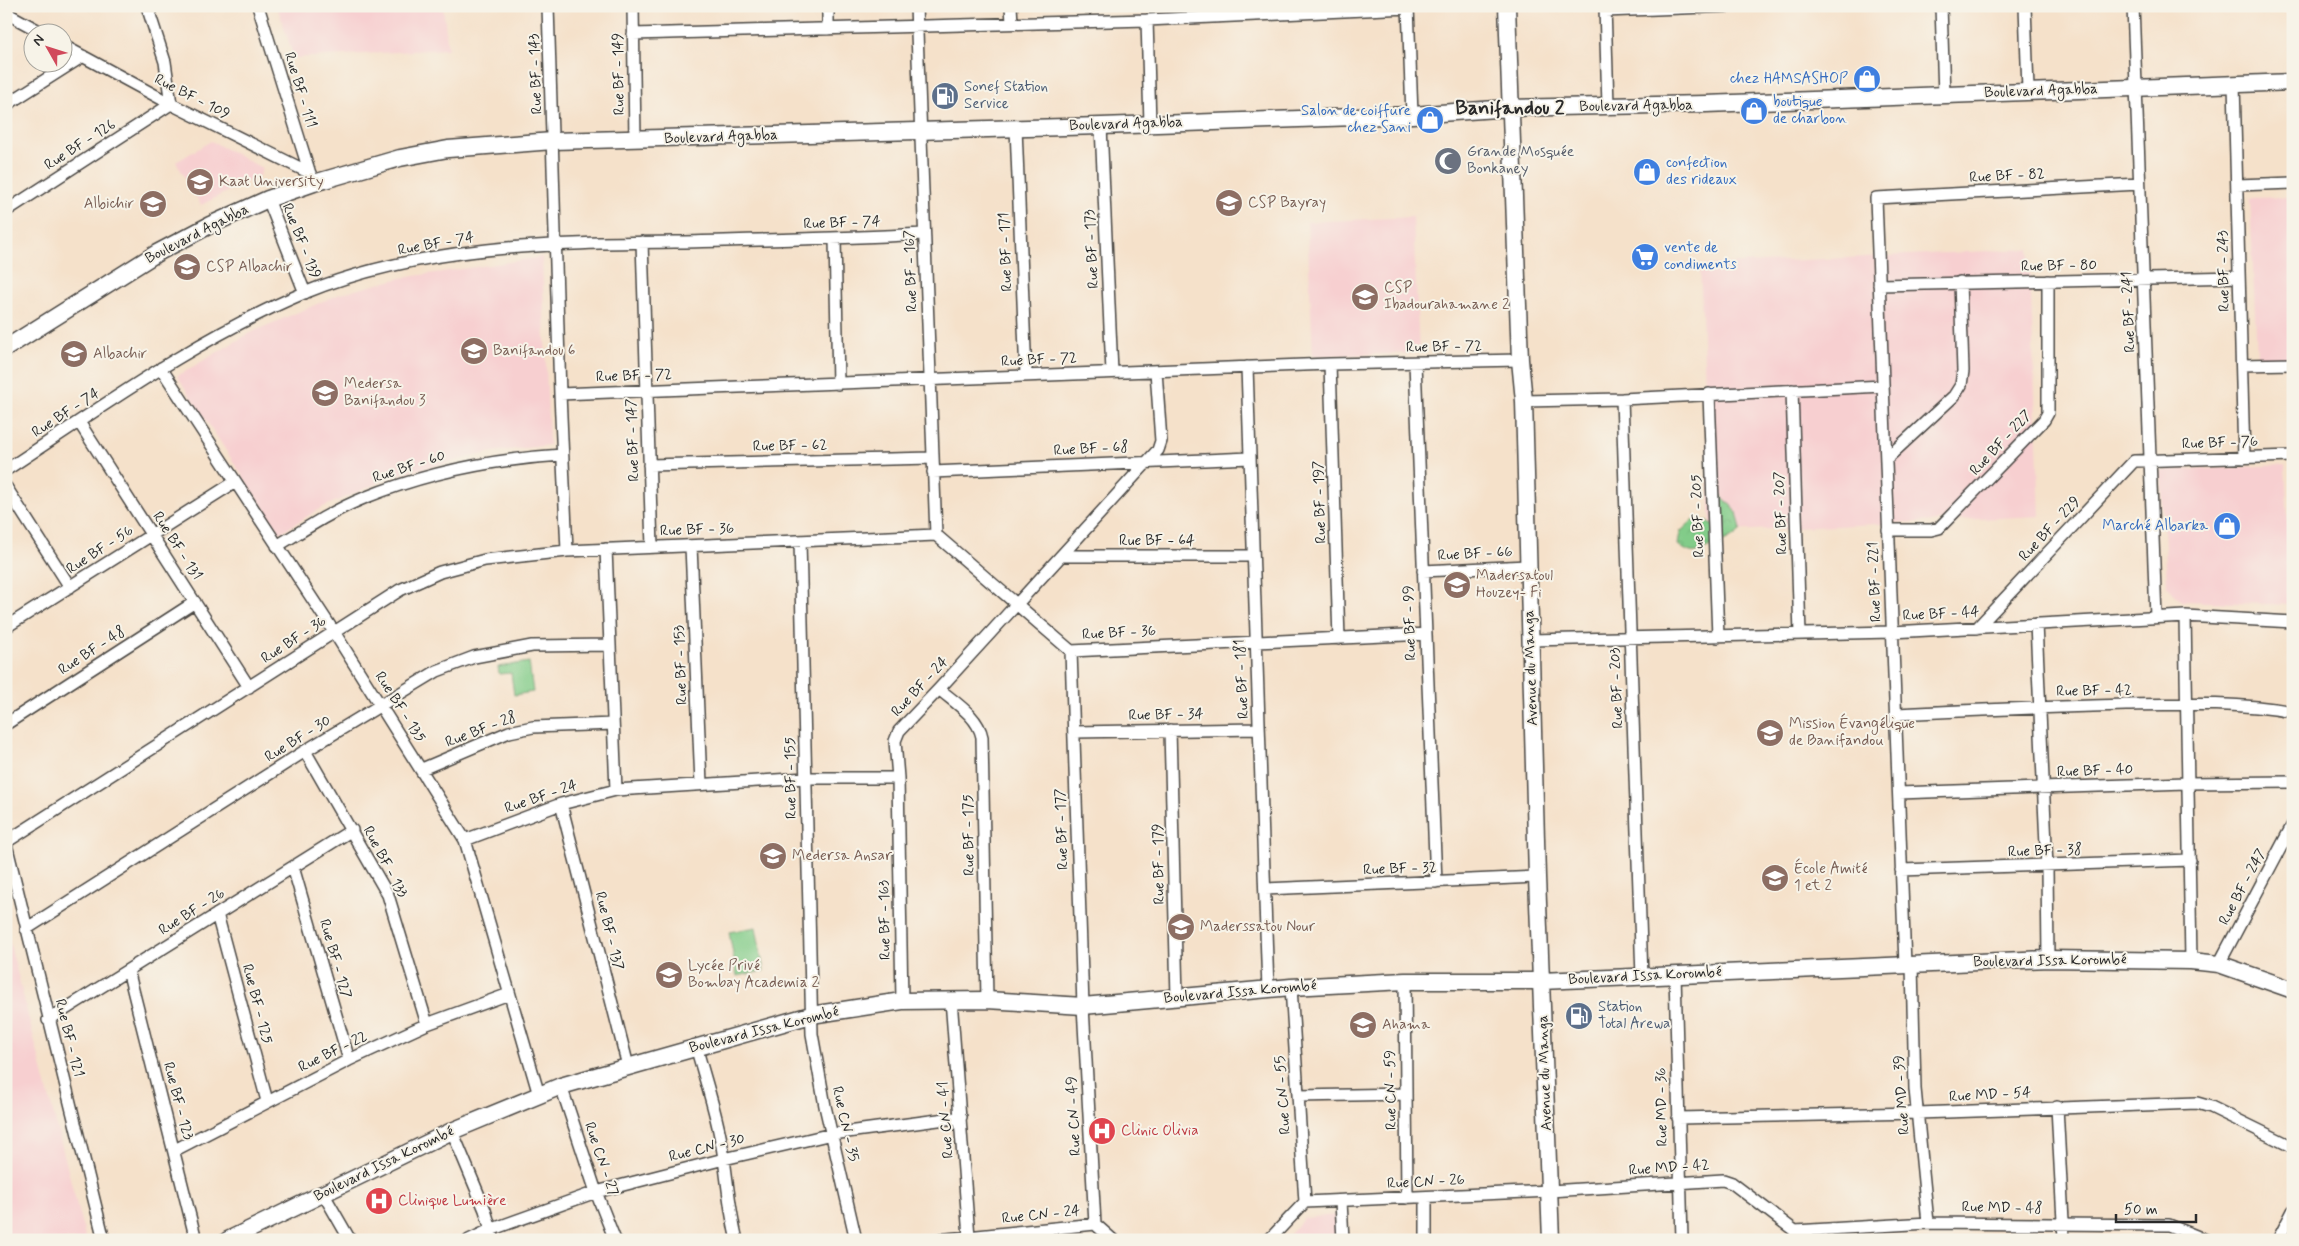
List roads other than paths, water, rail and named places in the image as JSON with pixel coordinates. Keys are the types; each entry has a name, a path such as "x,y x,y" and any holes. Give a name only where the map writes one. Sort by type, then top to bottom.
{"street":[{"path":"147,6 165,62 171,104"},
{"name":"Rue BF - 111","path":"258,6 312,178"},
{"name":"Rue BF - 143","path":"548,6 562,455 567,551"},
{"name":"Rue BF - 149","path":"632,6 635,140"},
{"path":"828,6 828,29"},
{"name":"Rue BF - 167","path":"916,6 936,535"},
{"path":"1011,6 1012,23"},
{"name":"Avenue du Manga","path":"1507,6 1520,360 1524,401 1537,877 1551,1240"},
{"path":"1608,106 1605,8 1733,6"},
{"path":"1941,6 1944,95"},
{"path":"2025,6 2028,90"},
{"name":"Rue BF - 241","path":"2132,6 2156,617"},
{"path":"633,34 1147,20 1408,7 1412,115"},
{"path":"6,12 24,22"},
{"path":"1147,20 1150,124"},
{"name":"Rue BF - 109","path":"72,50 312,178"},
{"path":"6,105 83,56"},
{"name":"Boulevard Agabba","path":"6,348 158,253 210,225 312,178 448,149 553,141 1101,126 1412,115 1510,108 2293,82"},
{"name":"Rue BF - 243","path":"2234,84 2244,458"},
{"name":"Rue BF - 126","path":"6,211 171,104"},
{"name":"Rue BF - 173","path":"1101,126 1112,372"},
{"name":"Rue BF - 171","path":"1016,128 1026,376"},
{"path":"2237,185 2293,183"},
{"name":"Rue BF - 82","path":"1876,198 2139,184"},
{"name":"Rue BF - 221","path":"1876,198 1901,870 1909,965"},
{"name":"Rue BF - 139","path":"268,199 305,293"},
{"name":"Rue BF - 74","path":"6,470 161,368 238,325 305,293 361,274 425,259 495,248 556,243 835,239 924,234"},
{"path":"835,239 838,384"},
{"name":"Rue BF - 147","path":"642,242 652,547"},
{"name":"Rue BF - 80","path":"1879,285 2239,277"},
{"name":"Rue BF - 227","path":"1888,530 1931,530 1939,528 2044,420 2048,413 2048,281"},
{"path":"1886,460 1954,396 1961,385 1963,372 1960,282"},
{"name":"Rue BF - 72","path":"560,394 1330,364 1520,360"},
{"name":"Rue BF - 99","path":"1415,362 1436,882"},
{"name":"Rue BF - 197","path":"1330,364 1340,639"},
{"path":"2242,365 2293,364"},
{"name":"Rue BF - 181","path":"1247,367 1268,990"},
{"name":"Rue BF - 135","path":"161,368 334,632 465,840 539,1096"},
{"name":"Rue BF - 24","path":"465,840 561,804 616,790 806,778 898,778 895,741 899,731 1150,461 1158,450 1161,441 1156,371"},
{"path":"1524,401 1622,399 1883,386"},
{"name":"Rue BF - 207","path":"1792,390 1800,634"},
{"name":"Rue BF - 205","path":"1709,394 1718,637"},
{"name":"Rue BF - 203","path":"1622,399 1642,977"},
{"name":"Rue BF - 131","path":"79,422 248,687"},
{"name":"Rue BF - 60","path":"277,546 362,498 427,476 460,467 562,455"},
{"name":"Rue BF - 76","path":"2149,460 2293,456"},
{"name":"Rue BF - 62","path":"649,465 932,458"},
{"name":"Rue BF - 68","path":"933,472 1250,458"},
{"name":"Rue BF - 229","path":"1977,628 2134,461 2149,460"},
{"name":"Rue BF - 56","path":"6,628 235,482"},
{"path":"6,487 70,587"},
{"name":"Rue BF - 36","path":"6,843 400,590 440,572 485,560 567,551 936,535 1071,650 1426,634"},
{"name":"Rue BF - 155","path":"800,541 811,1015"},
{"name":"Rue BF - 153","path":"691,546 701,784"},
{"path":"606,550 616,790"},
{"name":"Rue BF - 64","path":"1061,556 1253,556"},
{"name":"Rue BF - 66","path":"1423,571 1528,566"},
{"name":"Rue BF - 48","path":"6,724 195,602"},
{"path":"2185,616 2186,783 2190,860 2191,961"},
{"name":"Rue BF - 44","path":"1530,640 1892,632 2185,616 2293,622"},
{"path":"2036,624 2047,867 2048,959"},
{"name":"Rue BF - 30","path":"26,929 305,751 437,671 474,658 532,646 610,645"},
{"name":"Rue BF - 177","path":"1071,650 1083,1006"},
{"name":"Rue BF - 175","path":"939,689 974,720 980,728 982,737 987,1000"},
{"name":"Rue BF - 42","path":"1896,714 2041,707 2185,704 2274,709 2293,712"},
{"name":"Rue BF - 28","path":"422,770 509,732 533,727 613,724"},
{"name":"Rue BF - 34","path":"1074,732 1259,729"},
{"name":"Rue BF - 179","path":"1170,730 1177,997"},
{"name":"Rue BF - 133","path":"305,751 388,895 427,1024"},
{"name":"Rue BF - 163","path":"898,778 902,1001"},
{"name":"Rue BF - 40","path":"1898,793 2186,783 2293,782"},
{"name":"Rue BF - 137","path":"561,804 628,1066"},
{"name":"Rue BF - 247","path":"2219,964 2293,824"},
{"name":"Rue BF - 26","path":"48,1020 352,830"},
{"name":"Rue BF - 121","path":"6,843 48,1020 104,1240"},
{"name":"Rue BF - 38","path":"1901,870 2047,867 2190,860"},
{"name":"Rue BF - 127","path":"293,867 349,1060"},
{"name":"Rue BF - 32","path":"1265,889 1537,877"},
{"name":"Rue BF - 125","path":"217,914 267,1101"},
{"name":"Boulevard Issa Korombé","path":"228,1240 452,1131 561,1086 696,1046 811,1015 902,1001 951,999 1083,1006 1291,987 1405,982 1541,981 2048,959 2191,961 2219,964 2293,990"},
{"name":"Rue MD - 39","path":"1909,965 1914,1078 1928,1223"},
{"name":"Rue BF - 123","path":"128,970 175,1150 196,1240"},
{"name":"Rue MD - 36","path":"1675,974 1682,1240"},
{"name":"Rue CN - 59","path":"1405,982 1406,1198"},
{"name":"Rue CN - 55","path":"1291,987 1305,1202"},
{"name":"Rue BF - 22","path":"175,1150 349,1060 427,1024 509,994"},
{"name":"Rue CN - 41","path":"951,999 969,1237"},
{"name":"Rue CN - 49","path":"1083,1006 1095,1224"},
{"name":"Rue CN - 35","path":"811,1015 814,1053 856,1240"},
{"path":"696,1046 724,1159 728,1201 737,1240"},
{"name":"Rue CN - 27","path":"561,1086 596,1192 615,1240"},
{"path":"1298,1096 1406,1094"},
{"name":"Rue MD - 54","path":"1678,1118 1918,1113 2197,1103 2211,1107 2293,1147"},
{"path":"2057,1107 2064,1240"},
{"name":"Rue CN - 30","path":"469,1240 492,1235 596,1192 724,1159 832,1134 961,1117"},
{"path":"452,1131 485,1210 492,1235"},
{"name":"Rue MD - 42","path":"1550,1191 1727,1181 1796,1235"},
{"name":"Rue CN - 26","path":"1305,1202 1550,1191"},
{"path":"323,1193 350,1240"},
{"path":"1426,1197 1426,1240"},
{"path":"1341,1201 1343,1240"},
{"path":"1269,1240 1305,1202"},
{"path":"2278,1240 2293,1211"},
{"name":"Rue MD - 48","path":"1796,1235 1928,1223 2169,1225 2206,1240"},
{"name":"Rue CN - 24","path":"937,1240 1074,1228 1095,1224 1114,1240"},
{"path":"1074,1228 1074,1240"}],"place":[{"name":"chez HAMSASHOP","path":"1867,79"},
{"name":"Sonef Station Service","path":"945,96"},
{"name":"boutique de charbon","path":"1754,111"},
{"name":"Salon de coiffure chez Sani","path":"1430,120"},
{"name":"Grande Mosquée Bonkaney","path":"1448,161"},
{"name":"confection des rideaux","path":"1647,172"},
{"name":"Kaat University","path":"200,182"},
{"name":"CSP Bayray","path":"1229,203"},
{"name":"Albichir","path":"153,204"},
{"name":"vente de condiments","path":"1645,257"},
{"name":"CSP Albachir","path":"187,267"},
{"name":"CSP Ibadourahamane 2","path":"1365,297"},
{"name":"Banifandou 6","path":"474,351"},
{"name":"Albachir","path":"74,354"},
{"name":"Medersa Banifandou 3","path":"325,393"},
{"name":"Marché Albarka","path":"2227,526"},
{"name":"Madersatoul Houzey- Fi","path":"1457,585"},
{"name":"Mission Évangélique de Banifandou","path":"1770,733"},
{"name":"Medersa Ansar","path":"773,856"},
{"name":"École Amité 1 et 2","path":"1775,878"},
{"name":"Maderssatou Nour","path":"1181,927"},
{"name":"Lycée Privé Bombay Academia 2","path":"669,975"},
{"name":"Station Total Arewa","path":"1579,1016"},
{"name":"Ahama","path":"1363,1025"},
{"name":"Clinic Olivia","path":"1102,1131"},
{"name":"Clinique Lumière","path":"379,1201"}],"district":[{"name":"Banifandou 2","path":"1510,108"}]}
